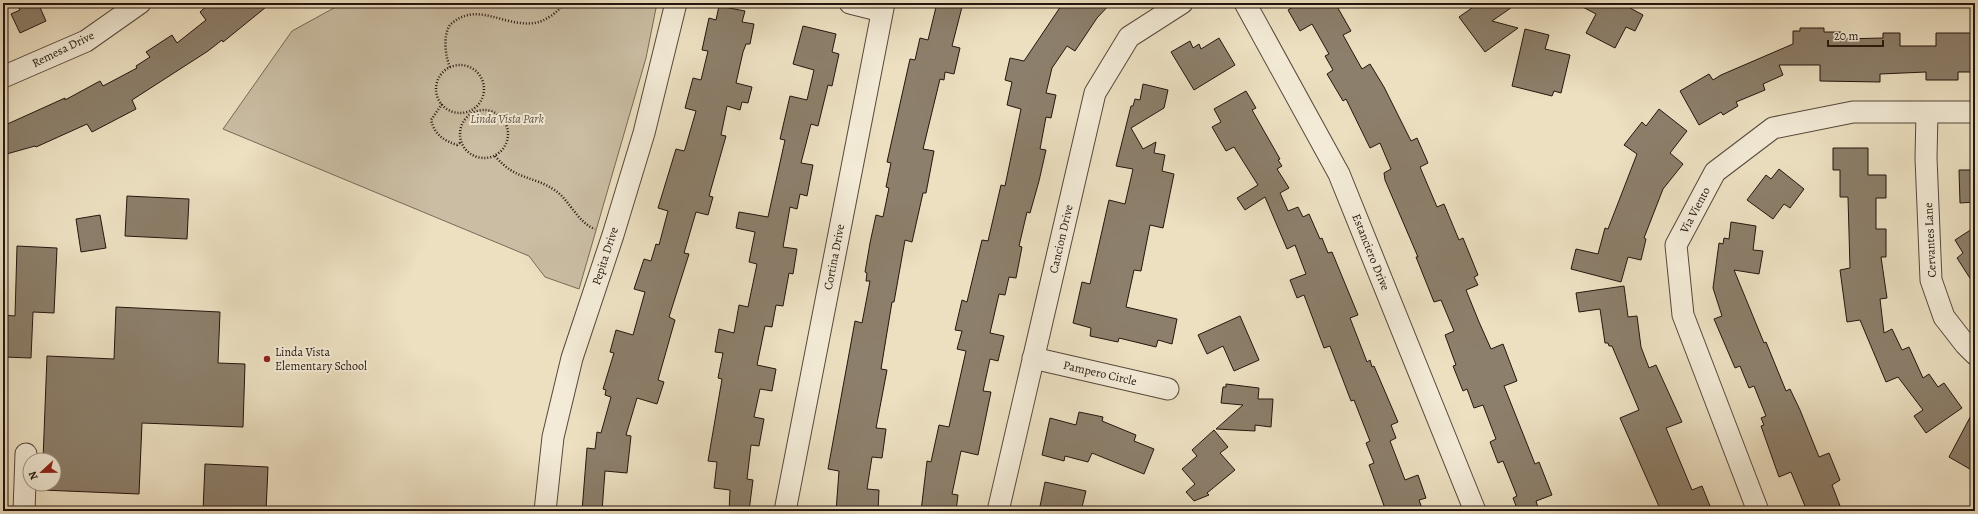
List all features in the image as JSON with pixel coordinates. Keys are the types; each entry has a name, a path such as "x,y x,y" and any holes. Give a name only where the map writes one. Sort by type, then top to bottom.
{"street":[{"name":"Remesa Drive","path":"3,77 86,41 140,3"},
{"name":"Pepita Drive","path":"545,511 553,437 572,358 613,235 644,133 676,3"},
{"path":"850,3 883,7"},
{"name":"Cancion Drive","path":"998,511 1096,93 1130,37 1182,3"},
{"name":"Estanciero Drive","path":"1245,3 1339,174 1475,511"},
{"name":"Cortina Drive","path":"785,511 883,7"},
{"name":"Via Viento","path":"1758,511 1683,316 1676,245 1715,172 1773,128 1853,112 1975,112"},
{"name":"Cervantes Lane","path":"1928,113 1926,158 1931,280 1944,317 1965,344 1975,354"},
{"name":"Pampero Circle","path":"1033,358 1168,389"},
{"path":"24,511 25,492"}],"path":[{"path":"503,15 522,23 535,23 547,18 564,3"},
{"path":"450,67 446,51 448,28 456,15 462,12"},
{"path":"457,64 471,67 482,78 484,92 482,99 473,110 466,112 453,112 442,104 436,91 436,83 444,71 450,67 457,64"},
{"path":"442,104 431,120 434,130 439,137 449,142 457,145 461,142"},
{"path":"487,110 499,115 504,121 508,128 509,137 506,145 495,156 479,158 471,155 461,142 461,128 468,116 475,112 487,110"},
{"path":"466,112 468,116"},
{"path":"495,156 514,174 539,182 557,191 586,225 613,235"}],"green space":[{"name":"Linda Vista Park","path":"343,3 657,3 646,58 579,289 545,277 529,256 223,129 292,31"}],"building":[{"path":"16,3 38,3 46,21 20,33 11,14 20,10"},
{"path":"210,3 271,3 223,42 222,40 208,51 132,100 136,109 92,132 87,124 36,147 35,146 3,155 3,126 65,98 65,100 100,81 103,86 137,68 136,66 150,57 146,52 172,35 177,43 206,20 200,12"},
{"path":"937,3 963,3 952,46 960,48 954,74 945,72 944,80 940,79 923,149 934,151 926,193 923,193 912,242 905,240 894,302 892,302 881,369 887,370 876,428 886,429 882,458 872,457 867,489 879,490 878,511 836,511 839,471 828,469 855,321 862,323 870,281 866,281 867,273 865,272 870,243 876,215 883,217 889,188 886,187 891,163 887,162 910,59 915,60 920,38 928,40"},
{"path":"1063,3 1111,3 1097,18 1075,51 1067,46 1052,68 1046,93 1056,95 1051,118 1046,117 1040,149 1046,150 1039,181 1030,213 1027,212 1019,246 1022,247 1016,278 1009,277 1005,295 999,294 990,333 1004,336 998,361 990,359 983,391 991,392 978,455 961,451 952,494 958,495 956,511 921,511 927,461 931,462 939,425 949,427 966,351 957,349 962,331 955,330 962,300 967,302 982,240 988,241 1001,185 1005,186 1021,109 1007,105 1012,82 1005,80 1010,58 1024,61"},
{"path":"1300,3 1335,3 1351,31 1343,35 1362,69 1370,64 1384,87 1411,141 1417,138 1428,163 1420,167 1437,207 1444,204 1459,240 1463,238 1478,275 1474,277 1478,285 1466,290 1479,322 1491,349 1503,344 1517,381 1504,386 1535,464 1539,462 1552,495 1536,501 1539,511 1518,511 1513,498 1517,496 1503,461 1498,463 1490,442 1496,439 1483,405 1474,408 1467,389 1463,391 1453,366 1456,365 1445,335 1454,331 1441,300 1434,302 1416,257 1418,257 1385,180 1384,173 1391,169 1380,143 1370,148 1346,99 1343,101 1327,74 1333,70 1325,56 1329,54 1312,24 1300,31 1288,10"},
{"path":"1479,3 1518,3 1492,21 1518,28 1485,52 1459,17"},
{"path":"1575,3 1621,3 1643,15 1635,31 1626,27 1615,48 1586,33 1596,14"},
{"path":"719,6 745,11 742,22 754,24 750,44 746,44 743,52 736,83 752,87 748,103 742,102 740,110 727,106 721,135 726,136 709,196 713,197 708,215 696,212 684,253 689,254 669,317 675,320 658,380 664,382 657,404 637,398 626,435 631,436 627,473 605,471 602,511 582,511 587,448 595,449 597,432 601,433 611,397 605,395 606,390 603,389 614,353 610,352 616,330 633,335 645,292 634,289 644,259 651,261 656,244 659,245 668,211 658,208 676,149 684,151 685,149 696,111 685,108 693,78 701,80 708,51 702,50 709,18 716,20"},
{"path":"803,26 836,34 832,52 839,54 832,86 828,85 818,126 811,124 801,163 813,165 807,196 800,194 797,209 790,207 783,247 797,249 793,274 789,273 783,306 776,305 772,327 765,326 757,365 776,369 772,391 760,389 754,417 764,419 759,446 751,445 747,479 753,480 749,511 729,511 730,490 714,488 717,462 708,461 722,379 718,378 723,353 715,352 719,329 734,333 739,305 748,307 757,264 749,262 755,232 736,228 739,212 768,217 785,140 780,139 790,96 807,100 814,70 793,64"},
{"path":"1800,28 1824,28 1824,32 1841,32 1841,39 1883,38 1883,33 1900,33 1900,46 1936,46 1936,33 1975,33 1975,72 1958,72 1958,80 1926,80 1926,72 1880,74 1880,82 1820,81 1820,65 1779,65 1783,75 1763,84 1765,90 1736,102 1738,106 1723,115 1721,112 1699,125 1680,91 1709,74 1713,80 1721,75 1793,44 1793,31 1800,31"},
{"path":"1525,29 1549,35 1545,49 1570,55 1561,93 1554,91 1552,96 1512,86"},
{"path":"1219,38 1235,65 1194,90 1171,52 1190,41 1193,48 1199,44 1201,49"},
{"path":"1143,84 1168,90 1164,108 1131,128 1143,149 1156,142 1154,153 1165,155 1162,171 1174,174 1163,228 1150,225 1141,271 1134,270 1126,307 1177,319 1172,344 1158,340 1156,347 1119,338 1118,342 1090,336 1091,328 1073,323 1082,282 1090,284 1109,200 1125,204 1133,169 1116,166 1131,106 1133,106 1135,99 1140,100"},
{"path":"1246,91 1256,108 1252,110 1280,159 1278,160 1282,166 1277,169 1289,188 1280,193 1288,211 1298,207 1303,217 1309,214 1328,253 1332,252 1358,315 1350,318 1367,362 1370,360 1372,367 1374,366 1398,422 1391,425 1396,438 1390,441 1405,480 1418,475 1426,498 1419,500 1423,511 1386,511 1369,465 1374,463 1366,443 1370,441 1354,400 1351,401 1330,346 1324,348 1304,295 1297,298 1290,280 1306,274 1295,245 1287,249 1265,197 1245,210 1237,198 1258,185 1234,147 1226,151 1212,127 1221,122 1214,109"},
{"path":"1659,109 1687,131 1670,153 1683,164 1663,189 1644,238 1646,239 1641,260 1628,257 1621,282 1571,269 1576,249 1598,254 1605,228 1608,229 1637,154 1624,145 1642,122 1646,126"},
{"path":"1833,148 1868,148 1868,175 1886,175 1886,198 1876,198 1876,229 1886,229 1886,257 1881,257 1887,298 1880,299 1884,333 1892,329 1902,350 1909,347 1923,378 1929,374 1938,387 1944,383 1962,408 1926,433 1914,416 1923,410 1898,377 1886,382 1860,320 1847,322 1840,270 1850,268 1848,197 1840,197 1840,170 1833,170"},
{"path":"1779,169 1804,189 1790,208 1784,204 1773,219 1747,200 1766,175 1771,179"},
{"path":"1959,170 1975,170 1975,202 1960,203"},
{"path":"127,196 189,199 187,239 125,236"},
{"path":"100,215 106,248 81,252 76,219"},
{"path":"1731,222 1756,226 1753,250 1763,251 1759,274 1734,270 1764,343 1766,342 1786,391 1790,389 1819,457 1829,453 1840,480 1832,485 1842,511 1807,511 1791,472 1779,477 1761,426 1764,425 1761,418 1766,416 1754,386 1749,388 1740,366 1735,368 1714,319 1722,316 1713,288 1719,243 1723,244 1724,238 1729,239"},
{"path":"1975,227 1975,286 1957,258 1963,253 1955,240"},
{"path":"17,246 57,248 54,313 33,312 31,358 3,357 3,315 15,316"},
{"path":"1624,286 1628,317 1637,316 1641,347 1649,368 1656,365 1682,422 1666,428 1692,490 1702,486 1712,511 1661,511 1620,418 1639,410 1612,346 1605,343 1600,309 1579,312 1576,293"},
{"path":"116,307 220,312 218,363 245,364 243,427 142,423 139,494 62,491 62,452 43,452 47,356 114,359"},
{"path":"1240,316 1259,360 1234,371 1223,346 1207,354 1198,335"},
{"path":"1226,384 1259,388 1258,399 1273,399 1271,427 1255,425 1255,431 1216,429 1243,405 1221,403 1223,387 1226,387"},
{"path":"1975,408 1975,472 1949,457"},
{"path":"1079,412 1103,417 1102,421 1136,435 1134,441 1154,449 1144,474 1092,453 1088,462 1065,456 1064,461 1042,455 1050,418 1076,425"},
{"path":"1214,430 1228,447 1220,453 1235,470 1207,493 1209,495 1194,501 1186,492 1195,484 1182,469 1197,456 1192,450"},
{"path":"205,464 268,467 266,511 203,511"},
{"path":"1045,482 1086,491 1081,511 1039,511"}],"place":[{"name":"Linda Vista Elementary School","path":"267,359"}]}
